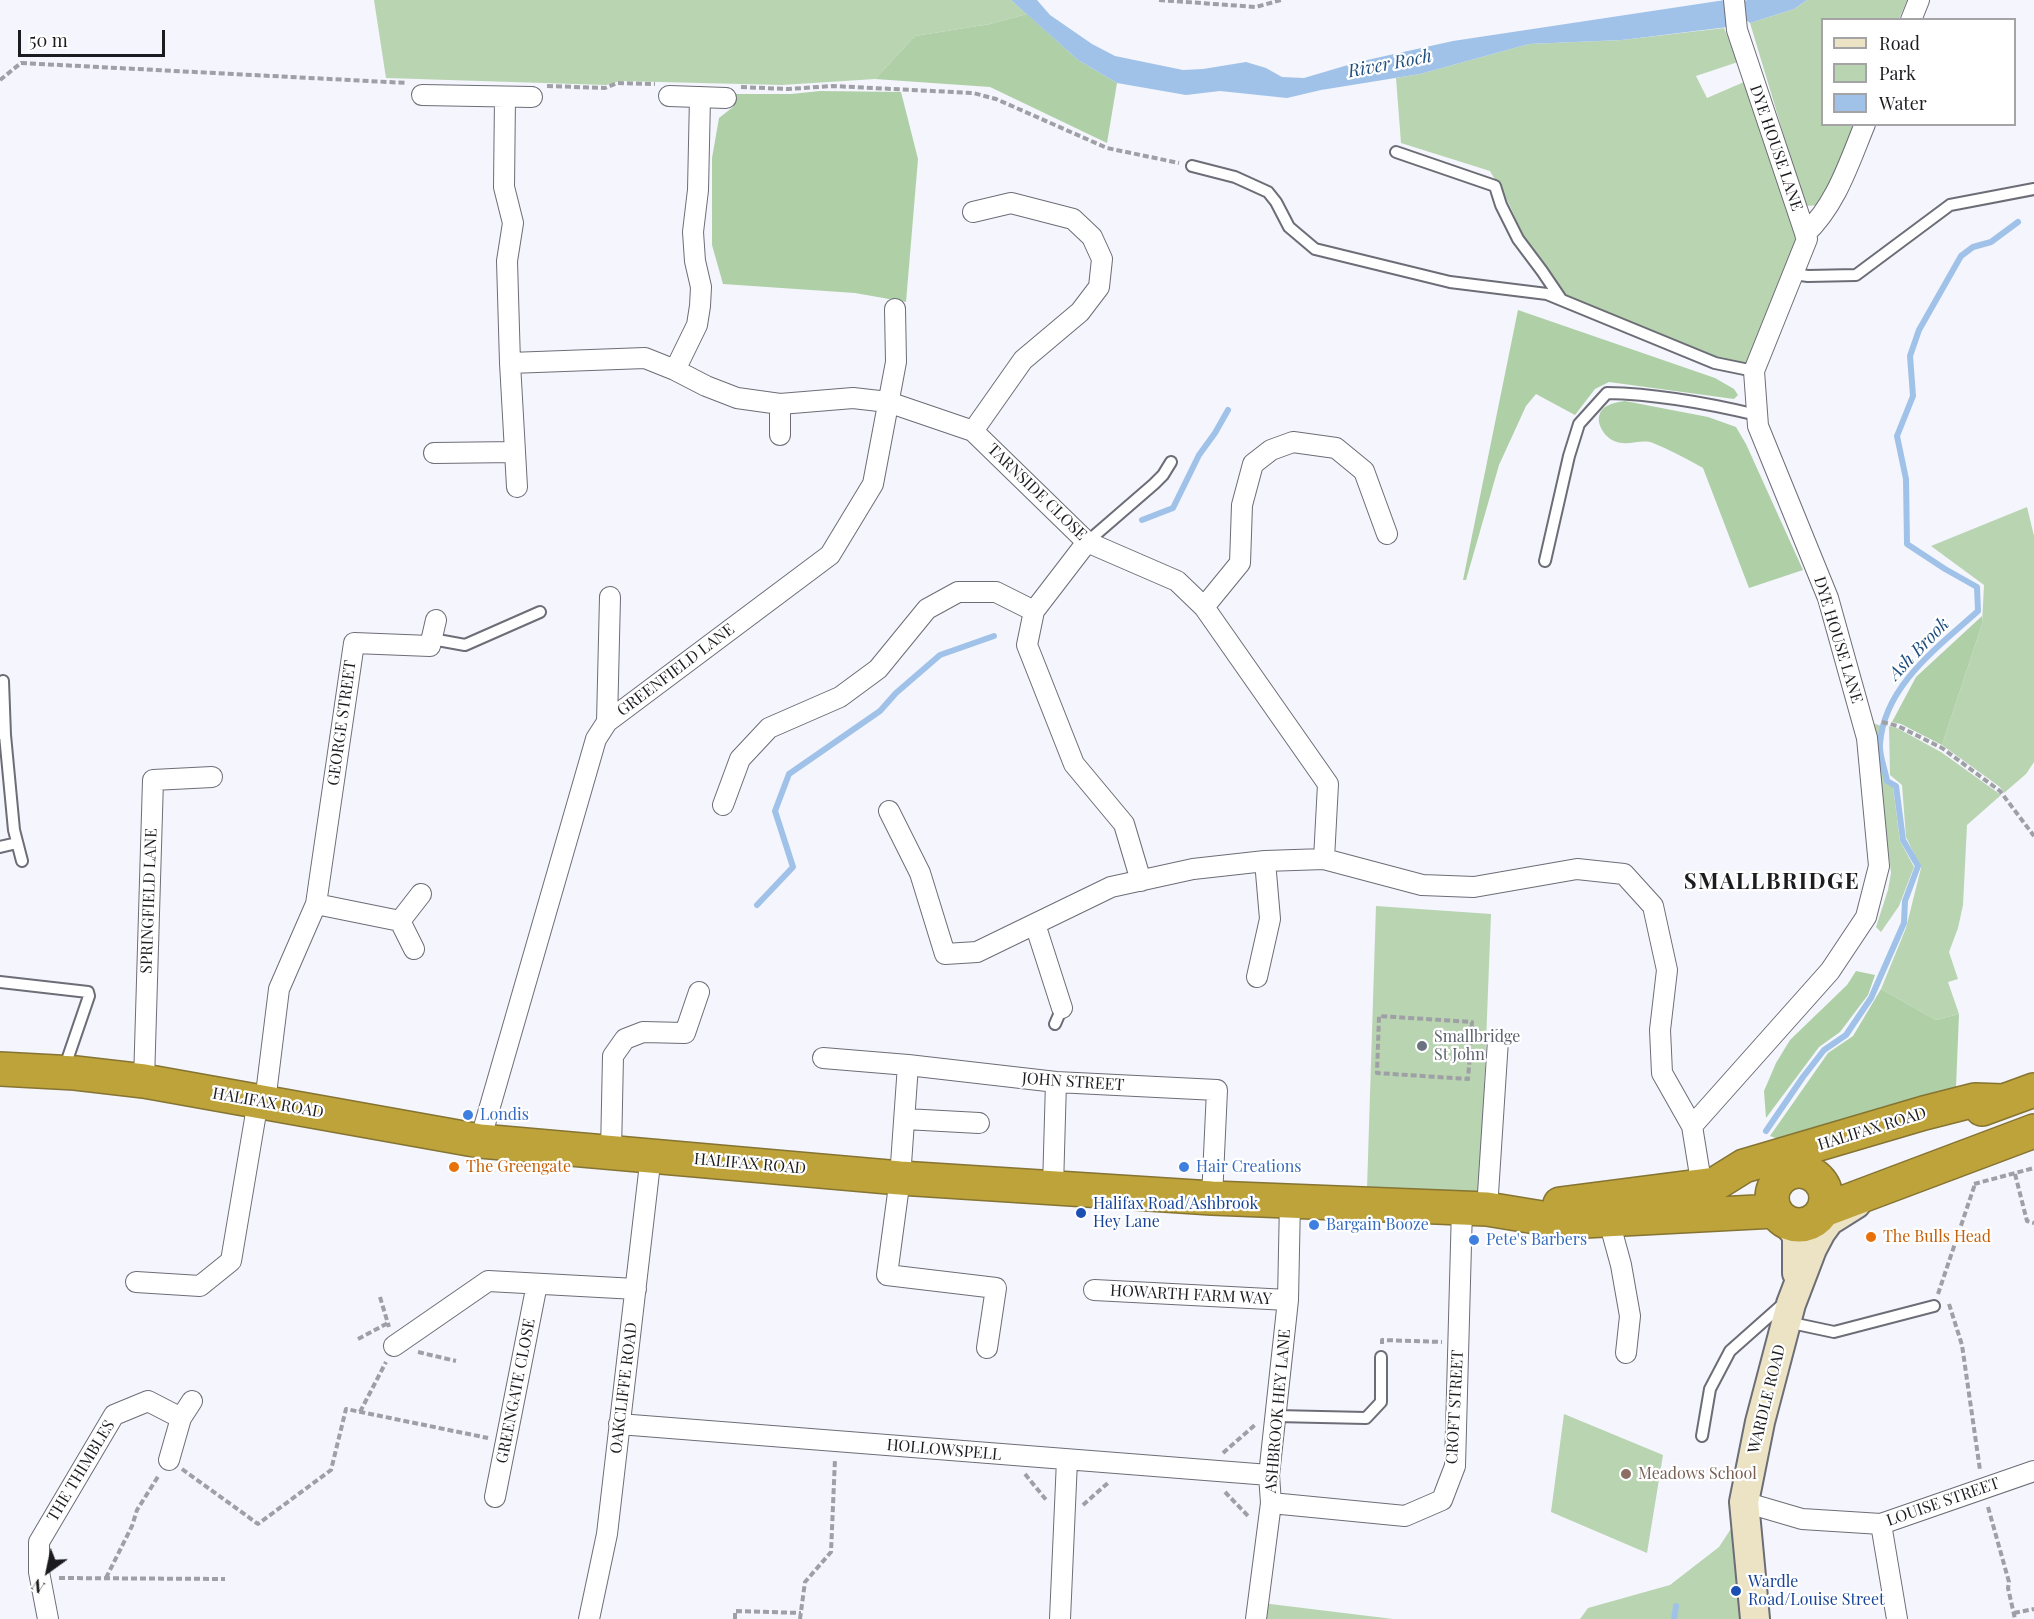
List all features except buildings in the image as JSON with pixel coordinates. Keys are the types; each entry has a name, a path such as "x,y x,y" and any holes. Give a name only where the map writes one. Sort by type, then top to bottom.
{"highway":[{"name":"HALIFAX ROAD","path":"0,1069 63,1072 144,1081 480,1140 900,1178 1212,1198 1485,1209 1708,1195 1798,1216 1890,1186 2034,1131"},
{"name":"HALIFAX ROAD","path":"1485,1209 1566,1222 1609,1221 1708,1195 1744,1166 1924,1113 1975,1100 2003,1101 2034,1090"},
{"path":"1798,1216 1827,1201 1822,1183 1808,1172 2003,1101"}],"street":[{"name":"DYE HOUSE LANE","path":"1692,1126 1830,971 1866,917 1879,866 1867,738 1828,598 1758,426 1754,371 1807,239 1737,30 1734,0"},
{"path":"1912,18 1919,0"},
{"path":"418,89 506,97 536,92"},
{"path":"664,90 700,98 730,93"},
{"path":"506,97 504,187 513,223 507,261 517,487"},
{"path":"675,370 697,325 700,306 701,287 695,261 693,232 698,190 700,98"},
{"path":"1805,234 1832,203 1864,126"},
{"name":"TARNSIDE CLOSE","path":"973,212 1011,204 1073,219 1092,237 1102,259 1099,287 1080,312 1023,360 974,431 1087,542 1177,581 1204,606 1328,784 1324,859"},
{"name":"GREENFIELD LANE","path":"480,1140 596,738 607,722 830,555 873,484 896,362 895,309"},
{"path":"510,363 645,358 737,398 780,404 853,398 888,402 974,431"},
{"path":"780,404 780,435"},
{"path":"1204,606 1239,564 1242,505 1253,464 1271,450 1293,442 1336,448 1364,471 1387,534"},
{"path":"434,453 515,452"},
{"path":"1087,542 1034,611 1027,645 1074,764 1124,824 1141,880"},
{"path":"723,805 740,759 769,728 840,697 878,669 927,609 958,592 996,592 1034,611"},
{"path":"607,722 610,597"},
{"name":"GEORGE STREET","path":"136,1282 200,1286 231,1262 261,1102 279,989 316,904 354,643 430,646 434,629"},
{"name":"SPRINGFIELD LANE","path":"144,1081 153,780 212,777"},
{"path":"889,811 920,873 945,954 976,952 1111,888 1193,869 1265,861 1324,859 1422,885 1473,886 1577,869 1624,874 1653,906 1667,970 1660,1030 1662,1073 1692,1126 1708,1195"},
{"path":"1257,977 1270,919 1265,861"},
{"path":"400,921 421,894"},
{"path":"316,904 400,921"},
{"path":"400,921 414,949"},
{"path":"1035,924 1059,1016"},
{"path":"611,1152 613,1056 625,1039 644,1032 685,1033 699,992"},
{"name":"CROFT STREET","path":"1270,1503 1405,1516 1442,1500 1455,1466 1458,1343 1485,1209 1498,1048"},
{"name":"JOHN STREET","path":"823,1058 1056,1082 1217,1090 1212,1198"},
{"path":"908,1065 900,1178 887,1275 996,1288 987,1348"},
{"path":"1053,1187 1056,1082"},
{"path":"905,1119 978,1124"},
{"name":"OAKCLIFFE ROAD","path":"589,1619 607,1534 651,1155"},
{"name":"ASHBROOK HEY LANE","path":"1256,1619 1270,1503 1269,1475 1288,1300 1290,1201"},
{"name":"WARDLE ROAD","path":"1755,1619 1744,1502 1760,1422 1796,1291 1798,1216"},
{"path":"1609,1221 1621,1265 1630,1316 1626,1353"},
{"path":"394,1346 488,1281 636,1289"},
{"name":"GREENGATE CLOSE","path":"495,1497 537,1284"},
{"name":"HOWARTH FARM WAY","path":"1094,1290 1288,1300"},
{"name":"THE THIMBLES","path":"48,1619 40,1577 39,1542 114,1414 148,1401 182,1418"},
{"path":"169,1460 182,1418 192,1401"},
{"name":"HOLLOWSPELL","path":"619,1424 1269,1475"},
{"path":"1060,1619 1067,1460"},
{"name":"LOUISE STREET","path":"1744,1502 1803,1519 1881,1524 2034,1471"},
{"path":"1881,1524 1897,1619"}],"lane":[{"path":"1396,152 1495,186 1501,205 1518,239 1561,300"},
{"path":"1192,166 1235,177 1268,192 1289,227 1315,249 1450,282 1547,294 1715,363 1754,371"},
{"path":"1793,274 1856,275 1950,205 2034,189"},
{"path":"1545,561 1569,456 1579,424 1607,393 1641,394 1714,405 1757,415"},
{"path":"1087,542 1154,484 1171,462"},
{"path":"434,629 465,645 540,612"},
{"path":"3,681 2,734 14,830 22,861"},
{"path":"0,847 17,843"},
{"path":"0,982 88,992 89,996 63,1072"},
{"path":"1702,1436 1710,1389 1730,1351 1796,1291"},
{"path":"1786,1322 1834,1332 1934,1306"},
{"path":"1276,1410 1366,1418 1381,1402 1381,1357"}],"path":[{"path":"1159,0 1256,6 1281,0"},
{"path":"0,80 21,63 418,89"},
{"path":"536,92 605,88 616,83 664,90"},
{"path":"730,93 833,86 973,93 996,99 1107,148 1192,166"},
{"path":"1879,722 1898,726 1942,748 2001,791 2034,836"},
{"path":"1379,1016 1472,1022 1470,1054 1468,1079 1377,1073 1379,1016"},
{"path":"1470,1054 1498,1048"},
{"path":"2015,1173 2027,1221 2034,1222"},
{"path":"1934,1306 1975,1184"},
{"path":"1934,1306 1948,1301 1962,1345 1983,1488 2009,1582 2008,1588 2015,1619"},
{"path":"358,1339 388,1323"},
{"path":"1381,1357 1382,1340 1458,1343"},
{"path":"394,1346 456,1361"},
{"path":"106,1578 132,1526 137,1510 169,1460 258,1524 331,1470 346,1409 506,1442"},
{"path":"1266,1534 1204,1470 1276,1410"},
{"path":"801,1616 805,1582 831,1552 836,1441"},
{"path":"1009,1455 1064,1522 1127,1464"},
{"path":"40,1577 225,1579"},
{"path":"2014,1613 2034,1609"},
{"path":"735,1619 735,1611 801,1616"},
{"path":"795,1619 801,1616"}],"green space":[{"path":"374,0 1011,0 1027,14 990,24 915,36 875,79 782,85 620,81 606,85 386,78"},
{"path":"1807,0 1907,0 1899,18 1821,18 1821,126 1857,126 1822,205 1805,206 1750,23 1794,9"},
{"path":"1027,14 1078,60 1117,83 1107,143 990,87 875,79 915,36 990,24"},
{"path":"1724,28 1738,62 1696,76 1707,98 1744,82 1794,228 1797,245 1750,363 1741,372 1586,313 1563,293 1527,243 1509,204 1490,171 1401,143 1396,78 1420,74 1529,44 1622,40"},
{"path":"820,91 901,92 918,159 906,302 855,293 723,284 712,245 712,158 719,118 733,107 733,94 791,94"},
{"path":"1518,310 1715,378 1734,389 1738,395 1734,399 1609,382 1595,389 1575,415 1536,394 1526,406 1499,465 1466,580 1463,580"},
{"path":"1625,401 1708,417 1736,427 1746,444 1803,570 1749,588 1703,468 1653,443 1617,442 1604,433 1599,423 1602,409"},
{"path":"2027,507 2034,536 2034,762 2026,774 2004,793 2000,787 1942,745 1982,624 1984,585 1931,546"},
{"path":"1982,616 1982,624 1942,745 1901,724 1892,722 1916,677"},
{"path":"1872,723 1882,726 1877,744 1885,782 1893,787 1900,841 1914,867 1899,906 1881,932 1876,927 1891,873"},
{"path":"1889,726 1941,752 2001,795 1967,825 1963,905 1949,952 1958,979 1948,982 1959,1014 1936,1020 1881,989 1906,928 1921,868 1906,837 1902,785 1890,775"},
{"path":"1376,906 1491,914 1480,1197 1367,1189"},
{"path":"1856,971 1875,975 1868,995 1840,1032 1819,1047 1766,1118 1764,1091 1776,1063 1790,1040 1847,985"},
{"path":"1881,989 1936,1020 1959,1014 1956,1087 1793,1144 1770,1136 1828,1053 1853,1036"},
{"path":"1564,1414 1663,1455 1647,1553 1551,1512"},
{"path":"1740,1515 1749,1619 1580,1619 1588,1608 1670,1585 1719,1547"},
{"path":"1262,1603 1393,1619 1260,1619"}],"water":[{"name":"River Roch","path":"1011,0 1037,0 1050,15 1092,44 1115,56 1183,70 1246,62 1266,68 1282,77 1304,78 1358,62 1453,41 1725,0 1728,27 1622,40 1529,44 1420,74 1321,90 1287,98 1220,91 1186,95 1117,83 1078,60"},
{"path":"1747,0 1807,0 1794,9 1750,23 1745,19 1742,2"}],"waterway":[{"name":"Ash Brook","path":"1766,1131 1824,1050 1846,1035 1871,998 1904,923 1905,901 1918,866 1903,840 1896,786 1887,781 1882,762 1880,744 1884,723 1891,704 1915,669 1978,611 1977,587 1907,544 1906,479 1897,436 1913,396 1910,356 1919,330 1961,256 1973,247 1991,242 2018,222"},
{"path":"1142,520 1173,508 1199,455 1228,410"},
{"path":"757,905 793,867 775,811 789,774 880,711 896,693 940,655 994,636"},
{"name":"Ash Brook","path":"1674,1619 1676,1606"}],"place":[{"name":"Smallbridge St John","path":"1422,1046"},
{"name":"Londis","path":"468,1115"},
{"name":"The Greengate","path":"454,1167"},
{"name":"Hair Creations","path":"1184,1167"},
{"name":"Halifax Road/Ashbrook Hey Lane","path":"1081,1213"},
{"name":"Bargain Booze","path":"1314,1225"},
{"name":"The Bulls Head","path":"1871,1237"},
{"name":"Pete's Barbers","path":"1474,1240"},
{"name":"Meadows School","path":"1626,1474"},
{"name":"Wardle Road/Louise Street","path":"1736,1591"}],"district":[{"name":"SMALLBRIDGE","path":"1772,882"}]}
